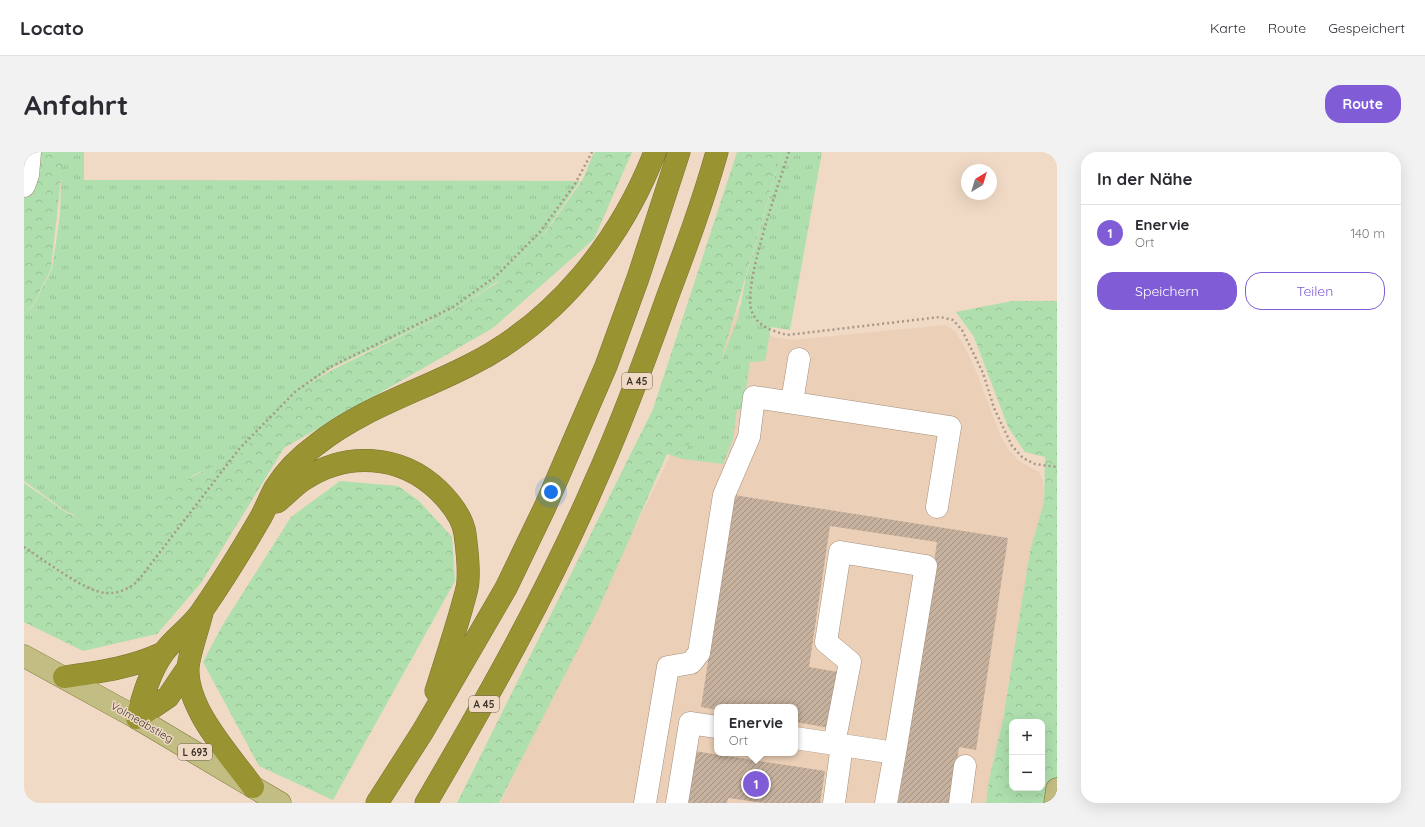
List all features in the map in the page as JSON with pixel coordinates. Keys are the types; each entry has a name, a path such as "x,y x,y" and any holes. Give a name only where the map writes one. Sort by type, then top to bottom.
{"highway":[{"path":"137,718 143,693 163,653 203,611 261,516 276,488 294,465 315,445 340,428 375,409 468,366 501,347 532,325 557,302 584,273 608,241 648,170 655,152"},
{"path":"377,803 423,731 506,588 548,500 606,366 638,278 679,152"},
{"name":"A 45","path":"426,803 478,714 534,609 595,483 638,380 707,186 717,152"},
{"path":"261,516 301,481 319,470 339,463 362,460 384,462 410,470 430,482 452,504 465,533 468,581 458,621 423,731"},
{"path":"137,718 168,697 188,669 203,611"},
{"path":"64,677 114,671 142,663 163,653"},
{"path":"188,669 192,694 199,712 253,787"}],"main road":[{"name":"Volmeabstieg","path":"24,656 137,718 280,803"},
{"path":"1055,803 1057,789"}],"street":[{"path":"24,186 28,174 30,152"},
{"path":"792,402 799,359"},
{"path":"645,803 668,667 691,663 699,653 724,495 748,436 754,397 950,427 937,507"},
{"path":"834,803 838,745 850,662 826,642 840,552 926,566 886,803"},
{"path":"677,803 690,723 714,726"},
{"path":"798,738 895,753"},
{"path":"960,803 965,766"}],"path":[{"path":"24,548 84,586 105,593 126,590 132,586 137,582 239,449 296,391 332,366 453,307 495,278 540,232 575,184 592,152"},
{"path":"789,152 768,216 752,279 750,302 752,312 759,322 769,331 786,335 940,317 953,320 962,330 983,373 999,420 1012,446 1023,458 1035,464 1057,467"}],"shaded area":[{"path":"739,306 760,330 774,337 792,340 945,325 955,331 976,371 1001,437 1008,449 1019,461 1039,472 1043,481 1044,502 1030,551 1003,719 989,780 986,803 500,803 669,458"}],"green space":[{"path":"34,152 62,152 62,169 51,269 33,305 24,314 24,199 32,180"},
{"path":"62,152 84,152 84,180 580,181 543,235 500,280 452,311 330,369 292,395 239,457 193,475 143,519 103,526 67,512 24,481 24,314 33,306 52,269 60,215"},
{"path":"594,152 632,152 594,239 493,328 284,448 201,583 157,634 83,651 24,622 24,483 67,513 104,525 142,519 191,477 240,454 295,392 332,370 452,311 497,283 545,233 583,179"},
{"path":"737,152 782,152 719,368 683,459 667,454 598,610 499,803 457,803 653,409"},
{"path":"782,152 822,152 790,330 771,327 765,361 750,362 743,410 737,409 733,439 723,464 683,459 738,318 746,277"},
{"path":"1012,301 1057,301 1057,803 986,803 989,780 1003,719 1030,551 1044,502 1045,457 1025,452 1008,427 974,337 956,312"},
{"path":"340,481 398,486 419,501 452,537 455,581 333,800 259,766 203,662 222,626 291,517"}],"building":[{"path":"734,495 1008,538 976,750 959,747 952,803 898,803 937,542 830,526 809,667 838,672 830,728 798,723 798,704 714,704 714,709 701,707"},
{"path":"694,751 714,754 714,756 727,756 825,771 820,803 764,803 728,798 727,803 686,803"}],"place":[{"name":"Enervie","path":"756,784"}]}
